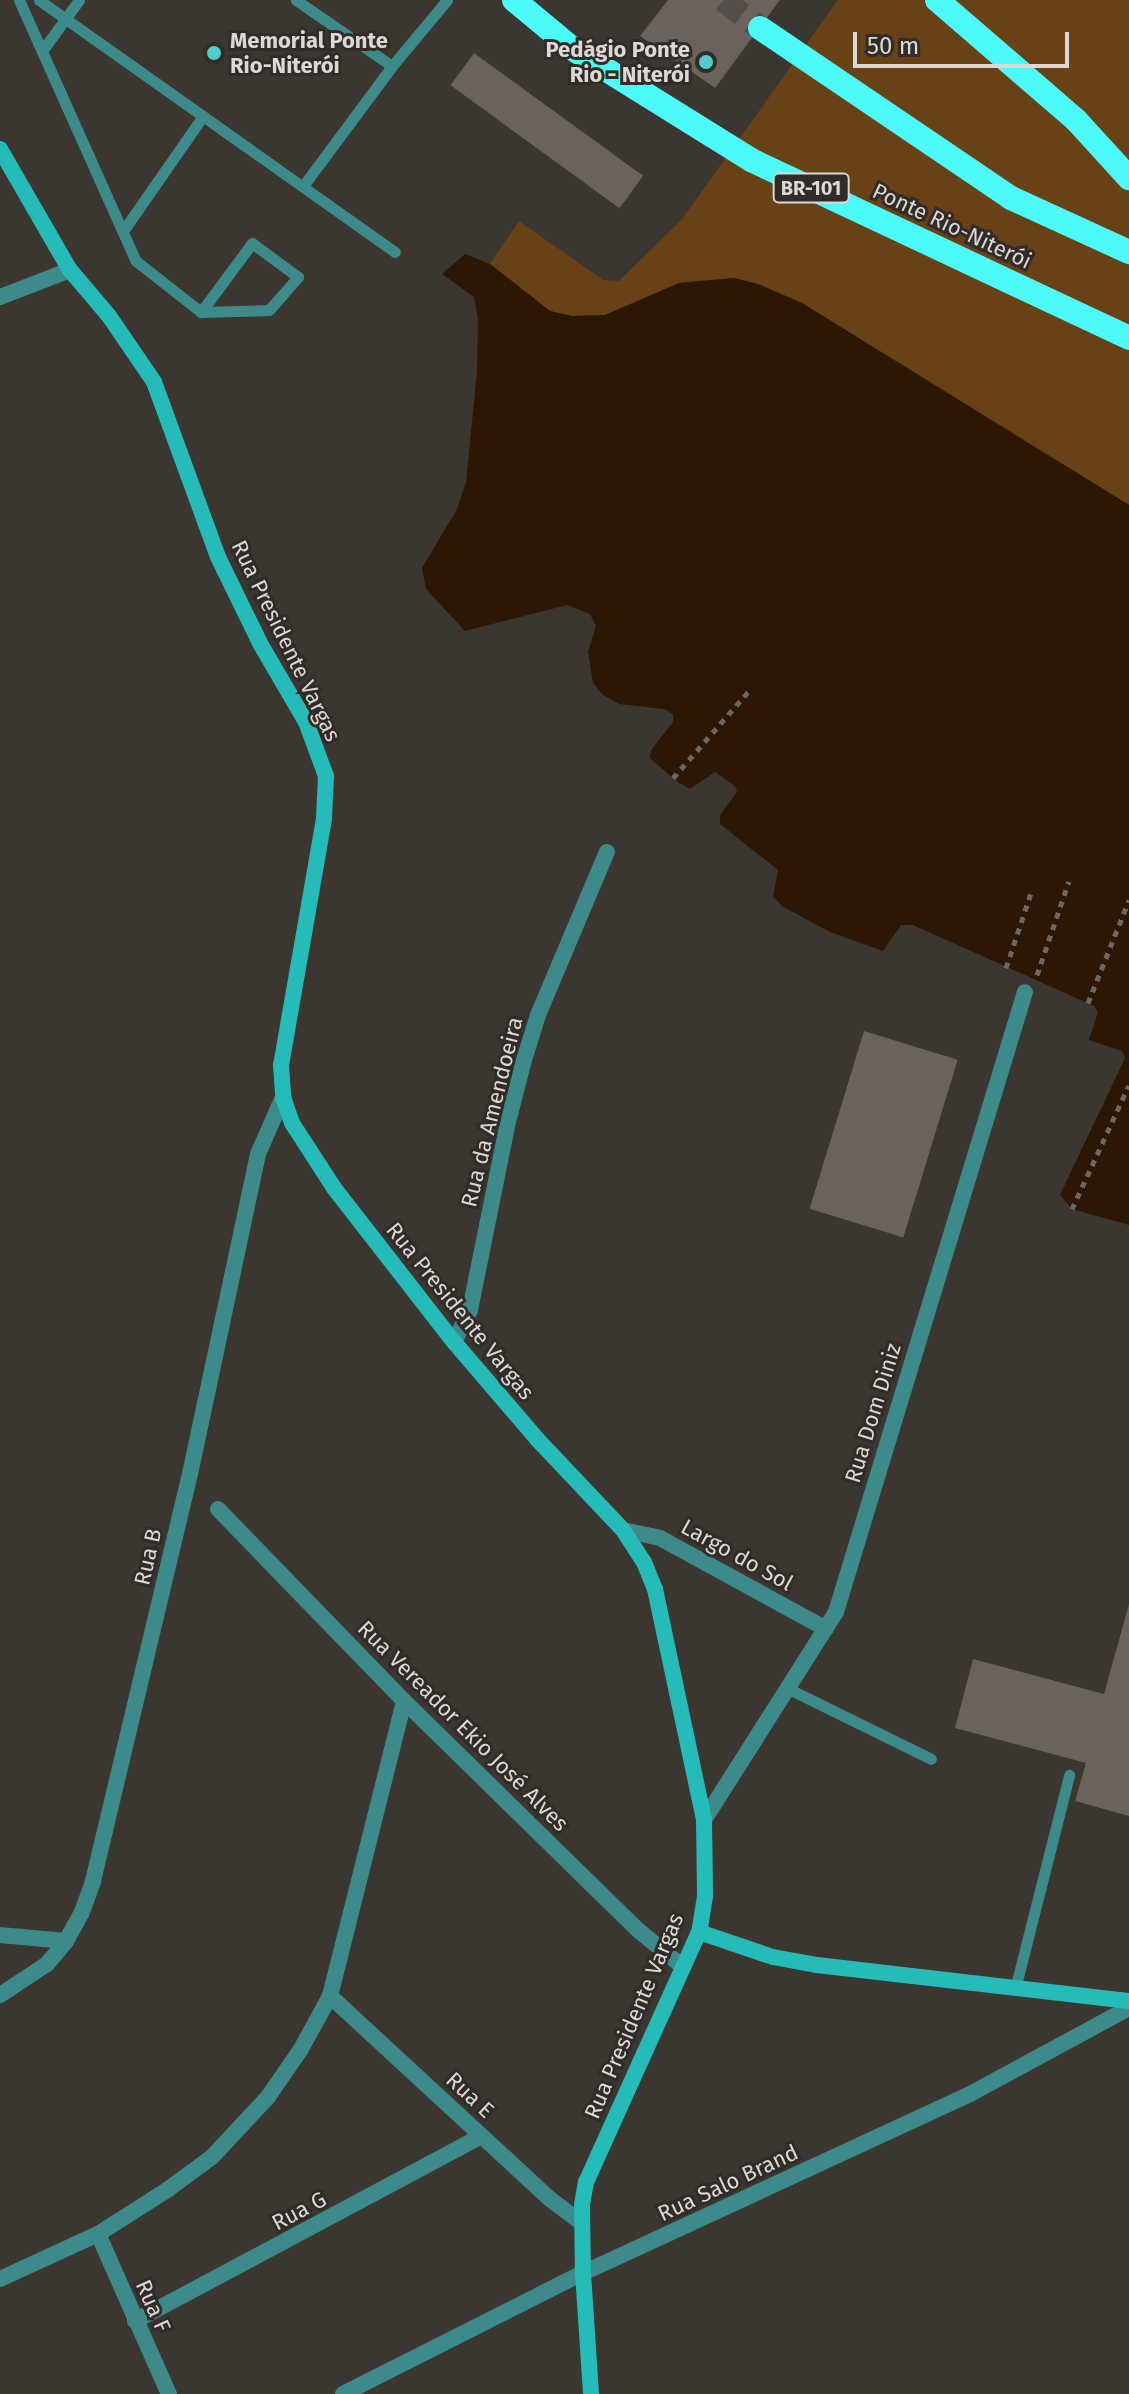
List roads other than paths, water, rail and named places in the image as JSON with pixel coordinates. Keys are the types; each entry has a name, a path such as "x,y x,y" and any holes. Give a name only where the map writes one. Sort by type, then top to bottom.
{"highway":[{"name":"Ponte Rio-Niterói","path":"514,0 573,49 751,160 1129,338"},
{"path":"937,0 1076,120 1129,178"},
{"path":"760,28 1011,198 1129,252"}],"street":[{"name":"Rua Presidente Vargas","path":"0,149 70,270 109,316 154,382 218,557 261,645 306,722 326,776 316,871 283,1042 283,1097 292,1123 334,1188 454,1342 537,1439 623,1530 644,1562 655,1589 704,1820 705,1896 699,1932 586,2182 582,2223 583,2273 591,2394"},
{"path":"0,297 70,270"},
{"name":"Rua da Amendoeira","path":"454,1342 470,1310 508,1122 538,1015 607,852"},
{"name":"Rua Dom Diniz","path":"704,1820 836,1612 1030,986"},
{"name":"Rua B","path":"0,1995 47,1964 66,1941 82,1912 93,1881 190,1474 258,1154 283,1097"},
{"name":"Rua Vereador Ekio José Alves","path":"218,1509 404,1701 638,1930 683,1967"},
{"name":"Largo do Sol","path":"623,1530 660,1538 826,1629"},
{"path":"0,2279 98,2234 212,2157 268,2097 301,2049 330,1996 404,1701"},
{"path":"699,1932 773,1957 817,1965 1129,2001"},
{"path":"0,1935 66,1941"},
{"name":"Rua E","path":"330,1996 550,2199 582,2223"},
{"name":"Rua Salo Brand","path":"343,2394 583,2273 970,2094 1129,2008"},
{"name":"Rua G","path":"135,2321 482,2136"},
{"name":"Rua F","path":"98,2234 169,2394"}],"lane":[{"path":"19,0 136,261 201,312 269,310 298,277 252,243 201,312"},
{"path":"39,0 395,252"},
{"path":"42,51 79,0"},
{"path":"296,0 392,66"},
{"path":"303,186 392,66 447,0"},
{"path":"123,231 203,116"},
{"path":"789,1689 931,1759"},
{"path":"1015,1989 1069,1775"}],"tunnel":[{"path":"723,0 760,28"}],"place":[{"name":"Memorial Ponte Rio-Niterói","path":"214,53"},
{"name":"Pedágio Ponte Rio - Niterói","path":"706,62"}]}
